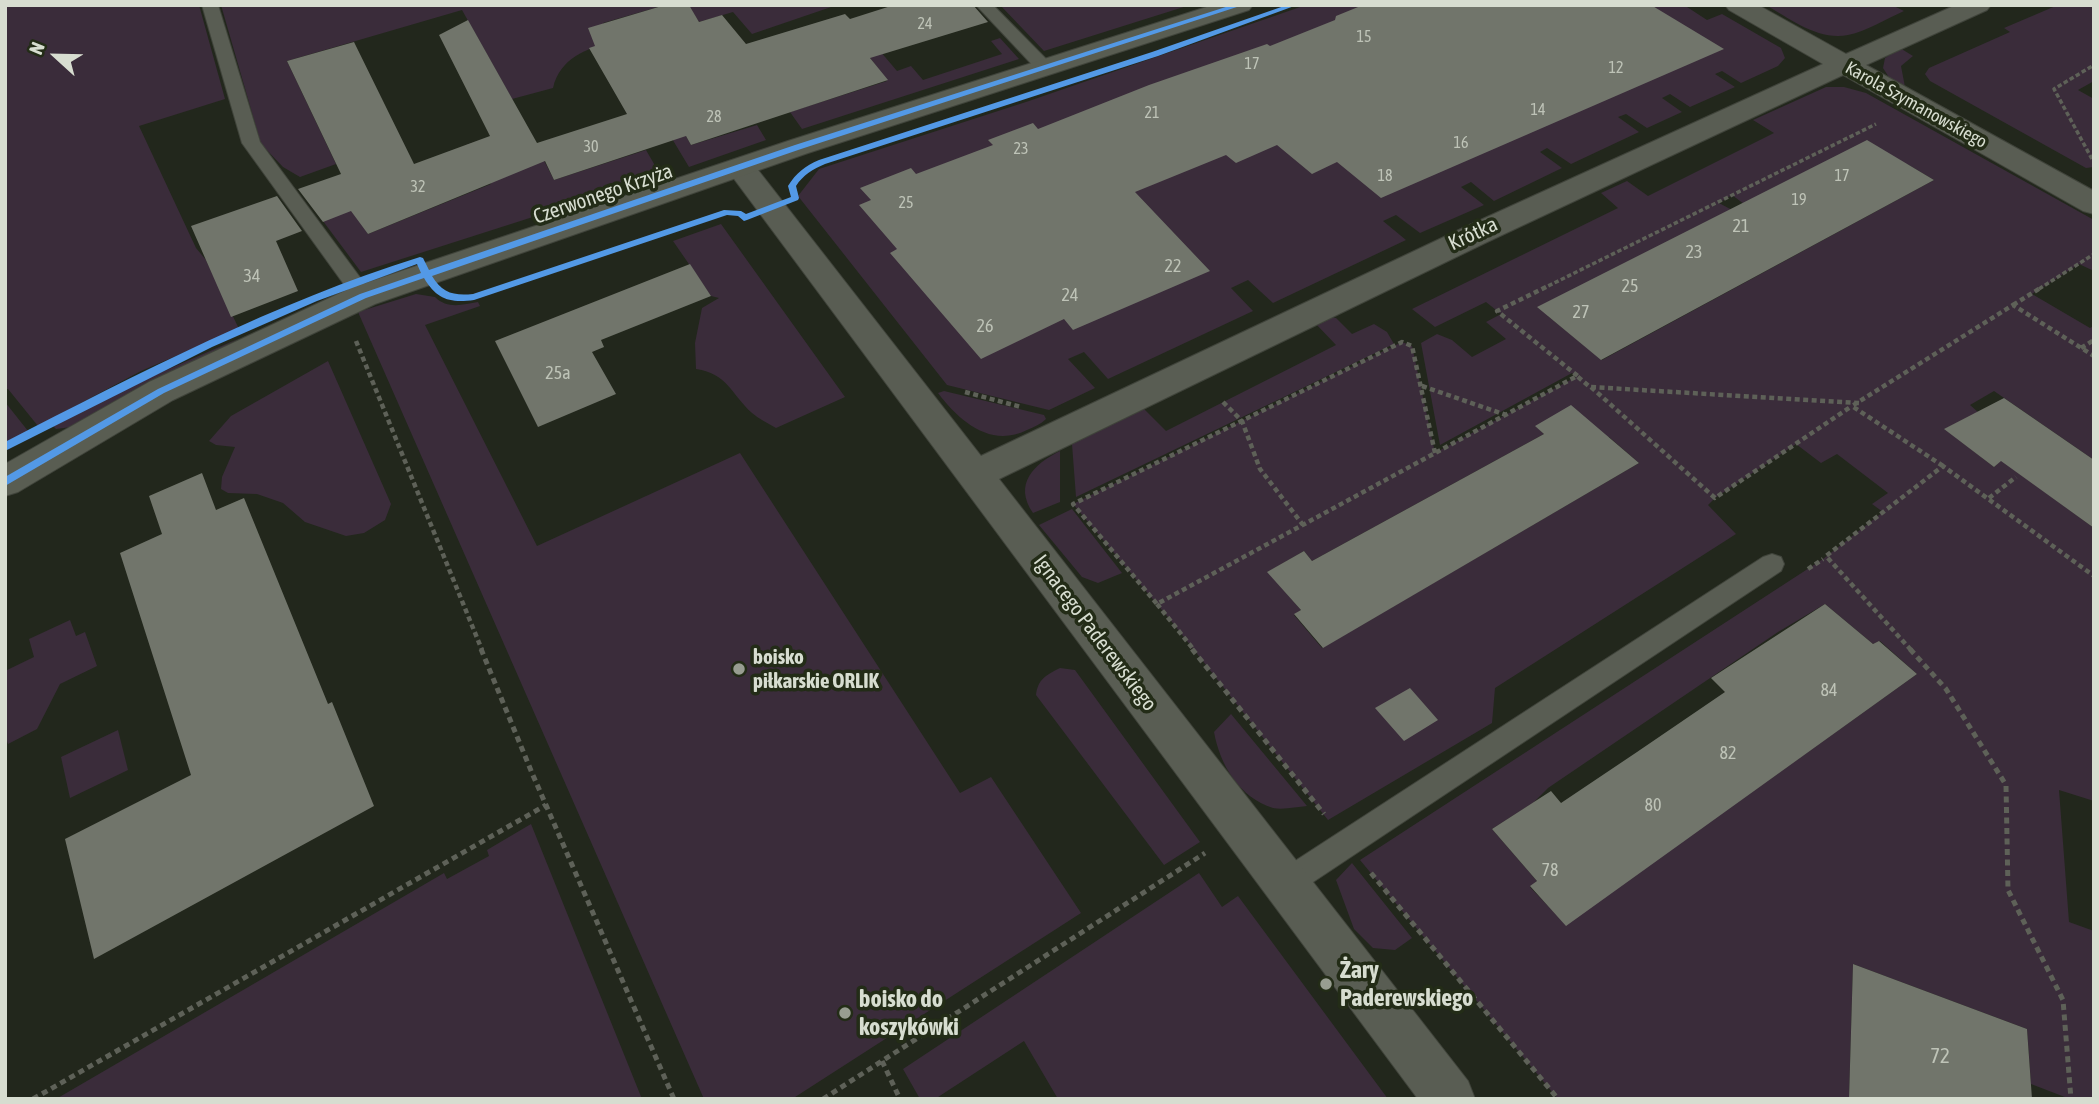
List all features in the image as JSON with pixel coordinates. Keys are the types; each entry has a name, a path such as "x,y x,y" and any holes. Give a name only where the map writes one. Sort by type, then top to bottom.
{"street":[{"name":"Czerwonego Krzyża","path":"5,482 161,391 349,303 740,167 1240,5"},
{"name":"Karola Szymanowskiego","path":"1738,5 2094,204"},
{"name":"Krótka","path":"974,475 1463,238 1842,64 1978,5"},
{"name":"Ignacego Paderewskiego","path":"740,167 1450,1099"}],"lane":[{"path":"210,5 251,143 349,303"},
{"path":"984,5 1045,68"},
{"path":"1285,884 1772,564"}],"path":[{"path":"2090,156 2054,89 2094,65"},
{"path":"1858,403 1590,387 1497,311 1876,124"},
{"path":"1157,604 1577,376 1715,498 1858,403 2094,254"},
{"path":"349,303 352,331 546,805 674,1099"},
{"path":"2013,305 2094,356"},
{"path":"2081,348 2094,340"},
{"path":"1348,844 1157,604 1073,504 1402,342 1412,346 1435,453"},
{"path":"1421,386 1506,415"},
{"path":"1223,402 1242,421 1260,469 1303,525"},
{"path":"1852,407 1943,466 2093,574"},
{"path":"1943,466 1826,556 1945,689 2006,785 2008,890 2063,1000 2070,1099"},
{"path":"1989,498 2016,477"},
{"path":"33,1099 546,805"},
{"path":"823,1099 1217,845"},
{"path":"1369,870 1558,1099"},
{"path":"882,1061 900,1099"}],"shaded area":[{"path":"5,5 199,5 225,99 139,126 196,248 206,260 239,329 141,371 38,426 8,389 5,389"},
{"path":"221,5 665,5 603,23 613,41 584,51 568,62 556,78 553,88 512,99 462,10 287,61 336,164 300,177 283,167 261,144"},
{"path":"688,5 837,5 752,34 733,12 699,22"},
{"path":"1000,5 1190,5 1044,51"},
{"path":"1306,5 1684,5 1707,20 1722,14 1781,48 1785,58 1778,66 1741,83 1722,71 1715,74 1735,87 1690,107 1670,94 1662,98 1682,112 1647,128 1626,114 1618,117 1639,132 1571,164 1547,148 1540,152 1562,168 1494,201 1471,182 1461,187 1484,205 1420,233 1396,215 1383,221 1406,240 1273,303 1248,280 1231,288 1253,311 1108,379 1084,352 1068,359 1095,388 1049,410 947,385 798,196 819,169 1029,101"},
{"path":"1766,5 1892,5 1904,11 1862,31 1837,36 1805,28"},
{"path":"2058,5 2094,5 2094,81 2078,90 2094,99 2094,167 2086,168 1930,81 1925,74 1929,68 2010,32 2004,28"},
{"path":"1000,38 1019,59 802,129 790,112 887,81 862,47 874,44 897,71 911,66 923,80 1002,54 991,41"},
{"path":"1900,48 1913,56 1901,66 1905,87 1892,82 1883,68 1885,58"},
{"path":"1826,87 1844,87 1866,93 2094,220 2094,271 2079,264 2032,294 2090,328 2094,326 2094,460 1994,391 1970,405 1978,412 1945,429 1994,467 2001,460 2094,528 2094,801 2059,790 2069,922 2094,931 2094,1099 2070,1099 2031,1084 2027,1029 1853,964 1849,1099 1558,1099 1360,860 1823,559 1883,512 1872,504 1888,493 1837,454 1821,463 1796,444 1715,498 1708,505 1736,534 1495,688 1492,723 1328,820 1172,622 1073,504 1402,342 1412,346 1435,453 1576,377 1572,373 1440,445 1421,343 1437,334 1452,340 1472,357 1506,339 1486,322 1501,314 1486,302 1435,327 1412,309 1618,208 1601,193 1627,181 1648,196 1774,133 1753,120","holes":["1907,164 1934,180 1602,360 1548,316 1732,210 1719,203 1732,195 1744,204","1536,426 1602,440 1609,437 1639,463 1322,648 1294,615 1301,610 1268,572 1304,551 1312,561 1544,434","1825,604 1873,644 1880,641 1917,674 1566,925 1530,887 1537,881 1492,829 1778,632"]},
{"path":"650,102 671,109 691,145 757,125 766,140 689,167"},
{"path":"526,125 554,180 646,150 661,176 361,272 314,209 345,191 368,234 491,184 466,145"},
{"path":"721,224 845,397 776,428 752,413 722,380 696,369 695,343 702,308 719,298 711,296 673,241"},
{"path":"416,294 435,297 450,305 478,302 480,306 425,325 537,546 740,453 960,793 991,777 1081,913 792,1099 704,1099 358,312"},
{"path":"1328,317 1336,318 1352,334 1374,324 1387,332 1394,344 1076,497 1072,444 1144,409 1166,431 1336,345 1315,323"},
{"path":"240,338 71,427 56,429 53,426 148,378"},
{"path":"328,361 391,504 385,520 364,533 346,536 305,522 283,503 257,494 228,493 221,489 222,477 235,447 216,445 209,441 231,416"},
{"path":"944,391 1044,415 1046,419 1035,427 1014,435 989,434 956,414 938,393"},
{"path":"5,402 28,431 5,443"},
{"path":"1060,451 1060,502 1033,513 1025,493 1029,476 1042,462"},
{"path":"1072,509 1122,573 1098,583 1082,577 1039,525"},
{"path":"70,620 76,636 85,632 97,666 60,684 37,729 8,744 5,735 5,671 34,657 29,639"},
{"path":"1060,668 1075,670 1200,842 1164,865 1036,695 1044,678"},
{"path":"1231,714 1307,806 1273,808 1261,803 1241,788 1226,768 1214,732"},
{"path":"118,730 128,770 70,798 61,757"},
{"path":"531,824 642,1099 56,1099 444,873 447,879 489,856 487,850"},
{"path":"1352,863 1412,938 1395,950 1373,948 1354,929 1336,880"},
{"path":"1199,873 1222,907 1238,896 1388,1099 1058,1099 1024,1041 935,1099 920,1099 903,1069"}],"building":[{"path":"665,5 689,5 699,22 722,15 746,44 845,14 850,19 894,5 973,5 988,22 870,58 888,80 691,145 686,136 554,180 545,161 368,234 351,211 323,222 298,189 341,174 287,61 354,42 414,164 490,136 439,35 468,20 537,143 627,114 589,48 595,46 588,28"},
{"path":"1363,5 1651,5 1724,49 1381,198 1337,162 1312,174 1277,145 1236,163 1226,155 1135,192 1210,271 1073,330 1064,319 981,359 890,253 897,249 859,205 871,200 860,188 911,168 916,174 993,145 988,140 1033,123 1038,129 1149,85 1267,44 1270,46 1335,20 1336,16"},
{"path":"1867,140 1934,180 1601,360 1537,307"},
{"path":"277,196 302,231 276,241 298,291 231,317 191,226"},
{"path":"690,264 711,296 601,340 604,347 592,352 616,394 538,427 495,341"},
{"path":"2004,398 2094,460 2094,528 2001,461 1994,467 1944,429"},
{"path":"1571,405 1639,463 1323,648 1294,614 1301,610 1267,572 1304,551 1312,561 1544,434 1535,426"},
{"path":"202,473 216,510 244,498 328,704 332,702 374,806 94,959 65,839 191,775 120,553 162,534 149,496"},
{"path":"1825,604 1873,644 1879,641 1917,674 1566,926 1530,886 1537,881 1492,829 1551,791 1561,803 1637,752 1725,692 1711,678"},
{"path":"1410,688 1438,720 1404,741 1375,708"},
{"path":"1853,964 2027,1029 2032,1099 1849,1099"}],"cycle path":[{"path":"5,482 161,391 363,296 798,147 1240,5"},
{"path":"5,447 261,321 420,260 439,292 453,298 474,297 727,212 741,214 744,218 795,198 792,186 795,181 805,171 822,162 1155,54 1294,5"}],"place":[{"name":"boisko piłkarskie ORLIK","path":"739,669"},
{"name":"Żary Paderewskiego","path":"1326,984"},
{"name":"boisko do koszykówki","path":"845,1013"}]}
